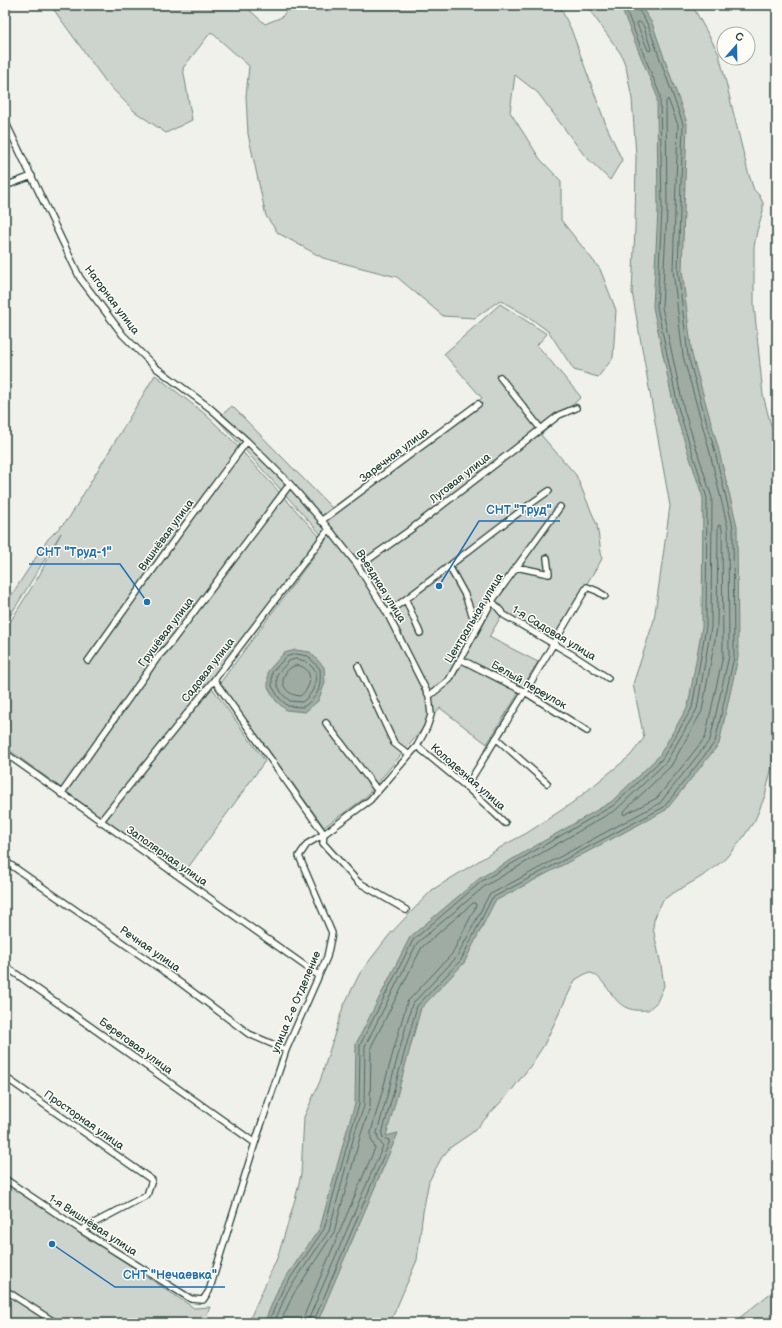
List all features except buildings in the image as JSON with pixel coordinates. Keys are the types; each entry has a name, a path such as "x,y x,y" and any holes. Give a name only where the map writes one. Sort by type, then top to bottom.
{"street":[{"name":"Нагорная улица","path":"5,121 80,278 123,335 155,367 210,408 229,425"},
{"path":"5,186 32,176"},
{"path":"500,377 540,428"},
{"name":"Заречная улица","path":"321,521 478,404"},
{"name":"Луговая улица","path":"356,564 369,559 410,530 540,428 559,415 576,408"},
{"name":"Въездная улица","path":"229,425 290,484 329,529 356,564 387,613 429,696 431,715 427,727 417,746"},
{"name":"Вишнёвая улица","path":"88,661 247,441"},
{"name":"Грушёвая улица","path":"61,794 158,657 169,645 290,484"},
{"path":"387,613 406,600 520,510 549,491"},
{"name":"Центральная улица","path":"429,696 449,680 492,601 560,507"},
{"name":"Садовая улица","path":"100,822 214,680 329,529"},
{"path":"516,567 549,574 547,558"},
{"path":"449,566 465,595 478,628"},
{"path":"466,787 525,692 587,587 605,596"},
{"path":"406,600 420,633"},
{"name":"1-я Садовая улица","path":"492,601 504,615 608,678"},
{"name":"Белый переулок","path":"460,659 525,692 587,731"},
{"path":"358,666 394,743 409,754"},
{"path":"214,680 324,834 323,843 358,882 406,910"},
{"path":"326,723 378,791"},
{"path":"496,738 547,783"},
{"name":"улица 2-е Отделение","path":"191,1299 203,1300 209,1291 255,1143 286,1050 318,975 327,958 332,933 299,856 307,844 324,834 370,800 417,746"},
{"name":"Колодезная улица","path":"417,746 466,787 504,823"},
{"name":"Заполярная улица","path":"5,753 100,822 318,975"},
{"name":"Речная улица","path":"5,861 176,979 249,1034 286,1050"},
{"name":"Береговая улица","path":"5,966 255,1143"},
{"name":"Просторная улица","path":"5,1077 152,1180 147,1195 81,1230"},
{"name":"1-я Вишнёвая улица","path":"5,1179 81,1230 191,1299"},
{"path":"5,1290 56,1323"}],"shaded area":[{"path":"53,5 244,5 265,24 282,17 290,5 559,5 571,29 606,125 622,160 610,180 584,155 538,93 515,75 510,112 540,159 561,181 561,220 600,269 616,310 613,358 598,377 574,370 549,332 529,317 500,300 475,318 443,316 397,277 323,258 278,233 266,216 248,134 246,96 249,66 211,32 183,68 192,120 166,133 134,111 106,82 54,10"},
{"path":"586,5 692,5 716,49 716,66 722,66 748,172 754,190 759,195 763,203 763,211 754,247 754,305 763,395 774,437 777,442 777,744 765,796 755,820 740,842 724,860 701,877 663,900 654,920 653,928 664,986 657,1002 648,1010 633,1010 618,1002 597,976 591,973 585,974 575,980 544,1045 531,1065 511,1091 473,1132 451,1147 442,1157 429,1181 423,1212 417,1260 390,1323 248,1323 278,1256 296,1196 301,1174 304,1117 320,1081 343,1007 360,973 390,934 432,890 506,844 527,833 572,803 630,756 644,738 633,684 654,620 670,506 632,292 636,155 632,99 626,67 621,54"},
{"path":"500,304 547,334 537,345 581,397 541,435 576,475 597,525 602,559 552,640 503,613 489,637 538,662 487,744 440,708 365,798 324,827 220,683 326,540 217,419 232,406 332,508 482,398 444,354"},
{"path":"155,375 205,414 230,438 320,537 210,685 265,761 182,876 5,747 5,630 40,574 61,533 5,624 5,605 48,539 69,518"},
{"path":"5,1182 194,1308 210,1307 204,1323 5,1323"},
{"path":"777,1288 777,1323 733,1323"}],"water":[{"path":"620,5 640,5 652,23 687,123 682,270 692,355 718,447 737,526 738,657 719,744 666,810 495,901 464,963 421,1008 386,1136 398,1133 317,1323 264,1323 279,1287 320,1228 355,1104 356,1044 410,937 480,878 611,802 659,756 688,706 702,627 703,498 675,412 653,307 658,210 657,96"},
{"path":"296,650 310,652 324,667 325,683 318,701 305,712 286,710 276,701 268,687 268,671 284,653"}],"place":[{"name":"СНТ \"Труд\"","path":"439,586"},
{"name":"СНТ \"Труд-1\"","path":"147,602"},
{"name":"СНТ \"Нечаевка\"","path":"52,1244"}]}
